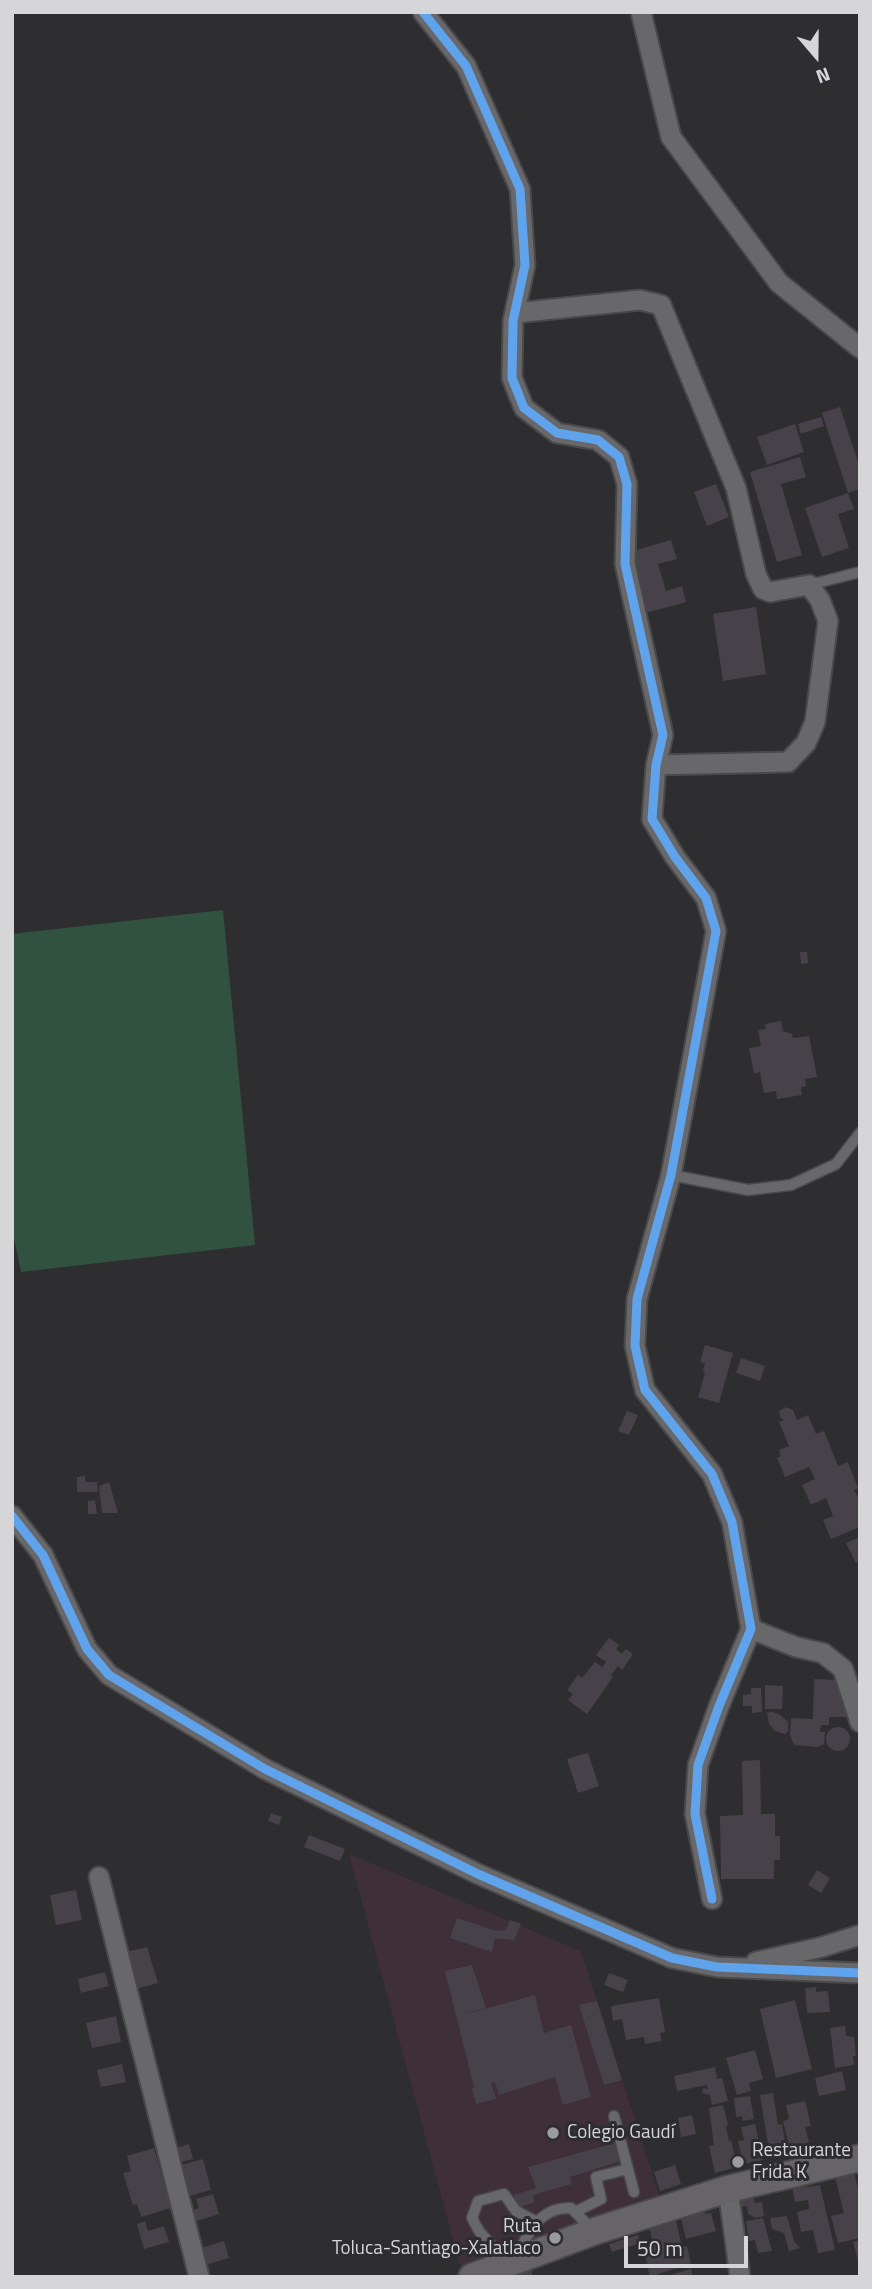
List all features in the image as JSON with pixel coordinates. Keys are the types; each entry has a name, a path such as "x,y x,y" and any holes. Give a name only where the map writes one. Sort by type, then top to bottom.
{"main road":[{"path":"471,2277 595,2231 728,2189 860,2158"}],"street":[{"path":"423,12 466,66 520,189 525,265 515,313 512,378 524,408 557,433 598,440 619,457 627,484 625,564 663,735 656,765 652,819 675,857 706,898 716,932 671,1175 637,1299 635,1346 645,1390 712,1474 732,1522 751,1629 698,1765 695,1814 712,1899"},
{"path":"641,12 671,137 779,282 860,348"},
{"path":"515,313 640,300 661,305 736,488 756,574 763,589 770,592 808,585 820,600 828,621 815,722 806,743 788,762 656,765"},
{"path":"12,1516 53,1571 93,1659 109,1675 128,1688 265,1769 478,1874 671,1958 733,1968 860,1973"},
{"path":"751,1629 796,1647 823,1653 843,1669 860,1722"},
{"path":"99,1877 199,2277"},
{"path":"733,1968 860,1935"},
{"path":"728,2189 740,2277"}],"lane":[{"path":"808,585 860,572"},
{"path":"671,1175 748,1190 791,1185 836,1164 860,1133"},
{"path":"614,2116 634,2192"},
{"path":"575,2212 601,2199 596,2177 628,2169"},
{"path":"537,2222 516,2211 504,2194 478,2201 472,2218 506,2264 529,2229 537,2222 541,2217 560,2208 571,2208 595,2231"}],"shaded area":[{"path":"349,1854 581,1951 662,2204 462,2273"}],"green space":[{"path":"223,910 255,1245 21,1272 12,1229 12,934"}],"building":[{"path":"840,407 860,468 860,489 848,493 822,413"},
{"path":"821,417 824,426 801,434 798,424"},
{"path":"795,424 804,452 767,465 757,437"},
{"path":"800,457 806,477 781,484 802,555 777,562 750,472"},
{"path":"716,484 729,517 707,526 694,492"},
{"path":"848,493 854,509 838,514 849,548 822,557 805,508"},
{"path":"671,540 677,559 658,564 666,591 682,586 686,602 642,614 629,552"},
{"path":"756,607 766,674 723,681 713,614"},
{"path":"800,952 807,952 808,963 801,964"},
{"path":"781,1021 783,1031 792,1034 793,1038 809,1036 817,1077 805,1079 806,1086 801,1087 802,1095 777,1099 776,1091 764,1093 760,1072 754,1074 749,1048 761,1046 758,1030 766,1029 765,1024"},
{"path":"705,1345 733,1353 719,1403 698,1397 705,1373 705,1363 700,1362"},
{"path":"741,1358 765,1366 760,1381 736,1373"},
{"path":"786,1407 793,1410 797,1420 808,1415 816,1434 824,1431 838,1466 848,1462 858,1488 854,1490 860,1501 860,1527 831,1539 823,1520 833,1516 826,1498 811,1505 802,1485 815,1479 809,1467 785,1477 777,1458 781,1456 779,1450 789,1446 779,1422 784,1420 779,1411"},
{"path":"627,1411 638,1415 629,1435 618,1431"},
{"path":"85,1476 85,1482 97,1482 98,1492 77,1492 77,1477"},
{"path":"109,1482 118,1513 102,1513 99,1486"},
{"path":"95,1500 97,1514 88,1514 88,1501"},
{"path":"860,1537 860,1561 856,1563 846,1543"},
{"path":"609,1638 619,1645 616,1649 622,1654 626,1649 633,1654 622,1670 618,1666 611,1675 613,1677 587,1714 568,1700 573,1694 567,1690 578,1675 582,1678 595,1662 602,1667 606,1662 596,1655"},
{"path":"814,1679 843,1680 847,1687 846,1717 829,1717 829,1725 821,1725 820,1732 825,1732 824,1744 818,1747 794,1745 790,1735 791,1718 813,1719"},
{"path":"765,1685 783,1686 782,1709 765,1709"},
{"path":"751,1688 761,1688 762,1712 752,1713 752,1706 743,1706 743,1695 751,1694"},
{"path":"767,1713 779,1714 788,1722 788,1731 785,1734 775,1731 769,1724"},
{"path":"833,1727 843,1727 850,1734 850,1744 843,1751 833,1751 826,1744 826,1734"},
{"path":"588,1753 599,1786 578,1793 567,1759"},
{"path":"760,1760 761,1814 775,1814 775,1836 780,1836 780,1860 774,1860 774,1879 721,1879 720,1816 743,1815 742,1761"},
{"path":"271,1813 282,1817 279,1825 268,1821"},
{"path":"309,1835 345,1849 340,1861 304,1847"},
{"path":"817,1870 830,1878 821,1893 808,1885"},
{"path":"76,1890 82,1920 56,1925 50,1895"},
{"path":"457,1918 496,1931 506,1930 510,1920 521,1924 514,1940 495,1938 492,1952 450,1938"},
{"path":"147,1947 158,1983 136,1989 125,1952"},
{"path":"472,1965 486,2008 462,2014 477,2011 535,1995 544,2033 571,2025 591,2097 563,2105 555,2077 499,2095 495,2082 491,2083 496,2099 476,2104 445,1971"},
{"path":"105,1972 109,1986 81,1993 78,1979"},
{"path":"609,1973 628,1980 623,1992 604,1985"},
{"path":"816,1987 816,1992 828,1991 830,2012 807,2013 805,1988"},
{"path":"659,1998 665,2032 660,2033 662,2041 645,2044 644,2037 626,2040 622,2019 613,2021 611,2006"},
{"path":"795,2000 812,2069 776,2078 760,2009"},
{"path":"597,2001 622,2080 604,2085 579,2005"},
{"path":"116,2016 121,2042 92,2048 86,2023"},
{"path":"845,2026 846,2036 854,2037 854,2065 835,2068 830,2028"},
{"path":"755,2050 763,2079 749,2083 751,2091 737,2095 726,2058"},
{"path":"122,2064 126,2082 101,2087 97,2070"},
{"path":"715,2067 717,2079 722,2078 728,2101 712,2105 710,2095 702,2093 703,2088 708,2089 707,2085 677,2091 674,2076"},
{"path":"842,2071 846,2090 819,2096 815,2078"},
{"path":"773,2093 778,2125 782,2124 787,2153 770,2156 760,2095"},
{"path":"750,2096 754,2119 743,2121 742,2116 736,2117 734,2098"},
{"path":"805,2101 811,2126 805,2127 809,2142 790,2149 783,2121 789,2119 786,2105"},
{"path":"723,2105 737,2167 715,2173 709,2146 714,2145 709,2108"},
{"path":"692,2115 696,2134 681,2137 678,2118"},
{"path":"755,2124 763,2160 743,2164 738,2141 744,2140 741,2127"},
{"path":"615,2143 621,2161 570,2177 572,2184 539,2193 533,2196 535,2202 518,2208 514,2195 536,2188 528,2167"},
{"path":"189,2144 193,2159 181,2162 177,2148"},
{"path":"154,2148 171,2208 141,2217 137,2204 133,2205 123,2173 131,2171 127,2156"},
{"path":"203,2159 211,2190 182,2198 177,2166"},
{"path":"675,2165 681,2184 660,2191 654,2172"},
{"path":"854,2173 860,2197 860,2238 838,2243 831,2216 844,2213 835,2177"},
{"path":"805,2183 807,2187 820,2185 835,2250 818,2253 813,2230 801,2232 797,2212 809,2209 808,2200 795,2202 792,2186"},
{"path":"752,2192 755,2203 762,2202 764,2216 755,2218 748,2214 747,2206 734,2209 731,2198"},
{"path":"213,2194 219,2214 188,2224 184,2213 199,2208 196,2199"},
{"path":"704,2209 706,2214 711,2213 716,2231 686,2239 682,2214"},
{"path":"787,2216 794,2241 800,2248 789,2251 784,2233 772,2229 770,2218"},
{"path":"675,2217 682,2247 687,2246 691,2263 650,2277 642,2242 652,2240 649,2225"},
{"path":"763,2218 772,2251 758,2253 755,2240 749,2241 746,2221"},
{"path":"145,2221 148,2231 164,2226 169,2242 144,2249 137,2224"},
{"path":"638,2235 640,2243 612,2252 609,2244"},
{"path":"860,2240 860,2264 859,2264 853,2242"},
{"path":"224,2241 229,2258 208,2264 210,2271 202,2274 194,2250"},
{"path":"691,2269 693,2277 667,2277 667,2276"},
{"path":"532,2270 532,2277 511,2277 511,2276"}],"cycle path":[{"path":"423,12 466,66 520,189 525,265 513,321 512,378 524,408 557,433 598,440 619,457 627,484 625,564 663,735 656,765 652,819 675,857 706,898 716,931 671,1175 637,1299 635,1346 645,1390 712,1474 732,1522 751,1629 698,1765 695,1814 712,1899"},
{"path":"12,1516 43,1555 87,1649 109,1675 265,1769 478,1874 672,1958 717,1967 860,1973"}],"place":[{"name":"Colegio Gaudí","path":"553,2133"},
{"name":"Restaurante Frida K","path":"738,2162"},
{"name":"Ruta Toluca-Santiago-Xalatlaco","path":"555,2238"}]}
